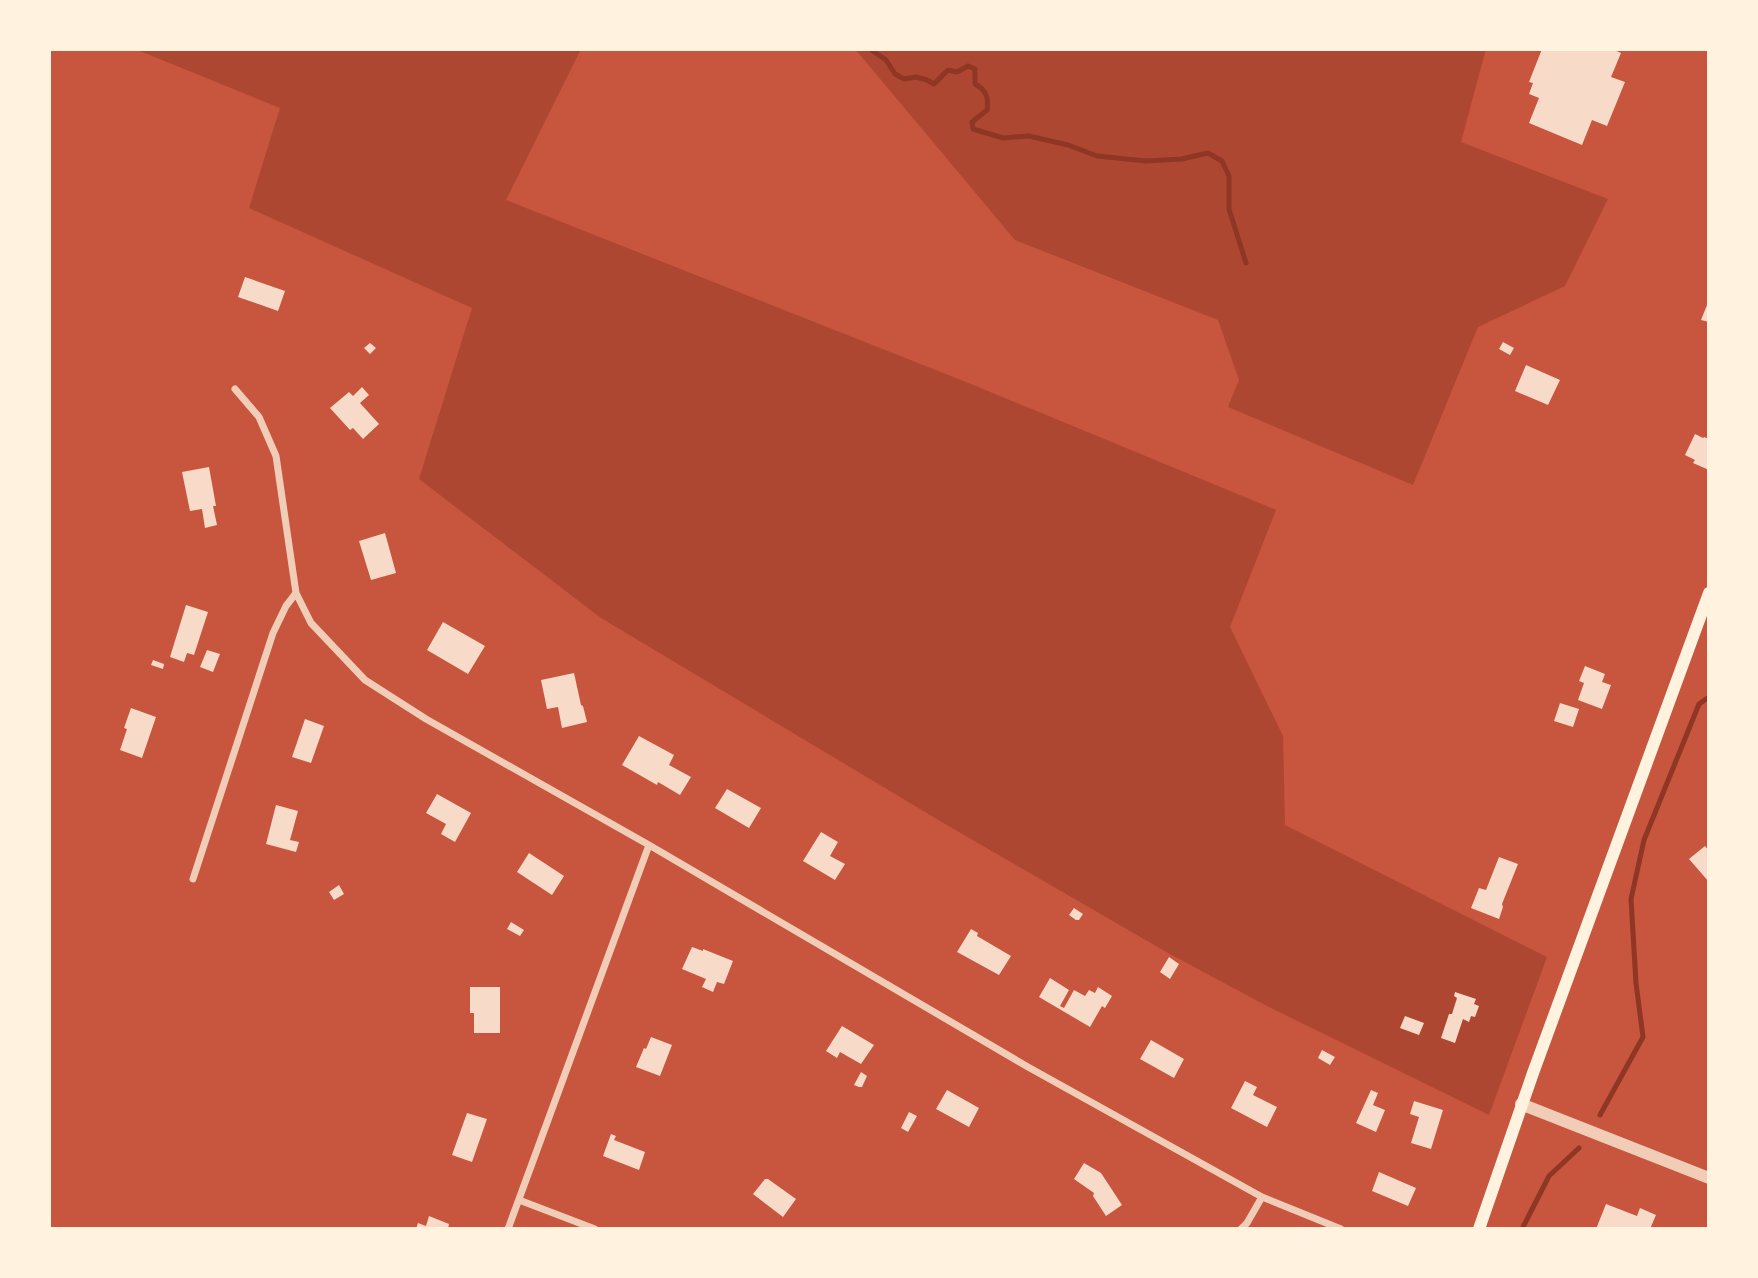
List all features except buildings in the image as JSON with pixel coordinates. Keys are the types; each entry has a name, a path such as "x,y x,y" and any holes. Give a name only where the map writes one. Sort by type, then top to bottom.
{"main road":[{"path":"1479,1229 1521,1104 1709,593"}],"street":[{"path":"235,389 259,418 276,456 296,593 311,623 365,680 426,719 649,845 1028,1067 1262,1197 1341,1229"},
{"path":"193,879 273,633 286,606 296,593"},
{"path":"508,1229 649,845"},
{"path":"1521,1104 1709,1178"},
{"path":"1241,1229 1262,1197"},
{"path":"519,1200 595,1229"}],"shaded area":[{"path":"135,49 581,49 506,200 971,384 1276,510 1230,627 1283,736 1285,825 1547,957 1489,1115 1267,1006 1168,953 940,821 601,618 419,479 472,308 249,208 280,108"},
{"path":"855,49 1486,49 1461,142 1608,199 1565,286 1478,327 1413,485 1228,407 1239,380 1218,320 1015,240"}],"waterway":[{"path":"870,49 886,60 895,74 904,79 916,77 934,84 948,70 957,72 968,66 975,69 975,84 984,91 988,105 987,110 972,122 973,129 1003,138 1029,136 1068,145 1097,156 1146,161 1182,159 1208,153 1222,161 1229,176 1229,209 1246,263"},
{"path":"1600,1115 1643,1037 1636,983 1631,899 1644,840 1699,704 1709,697"},
{"path":"1522,1229 1549,1176 1579,1148"}]}
